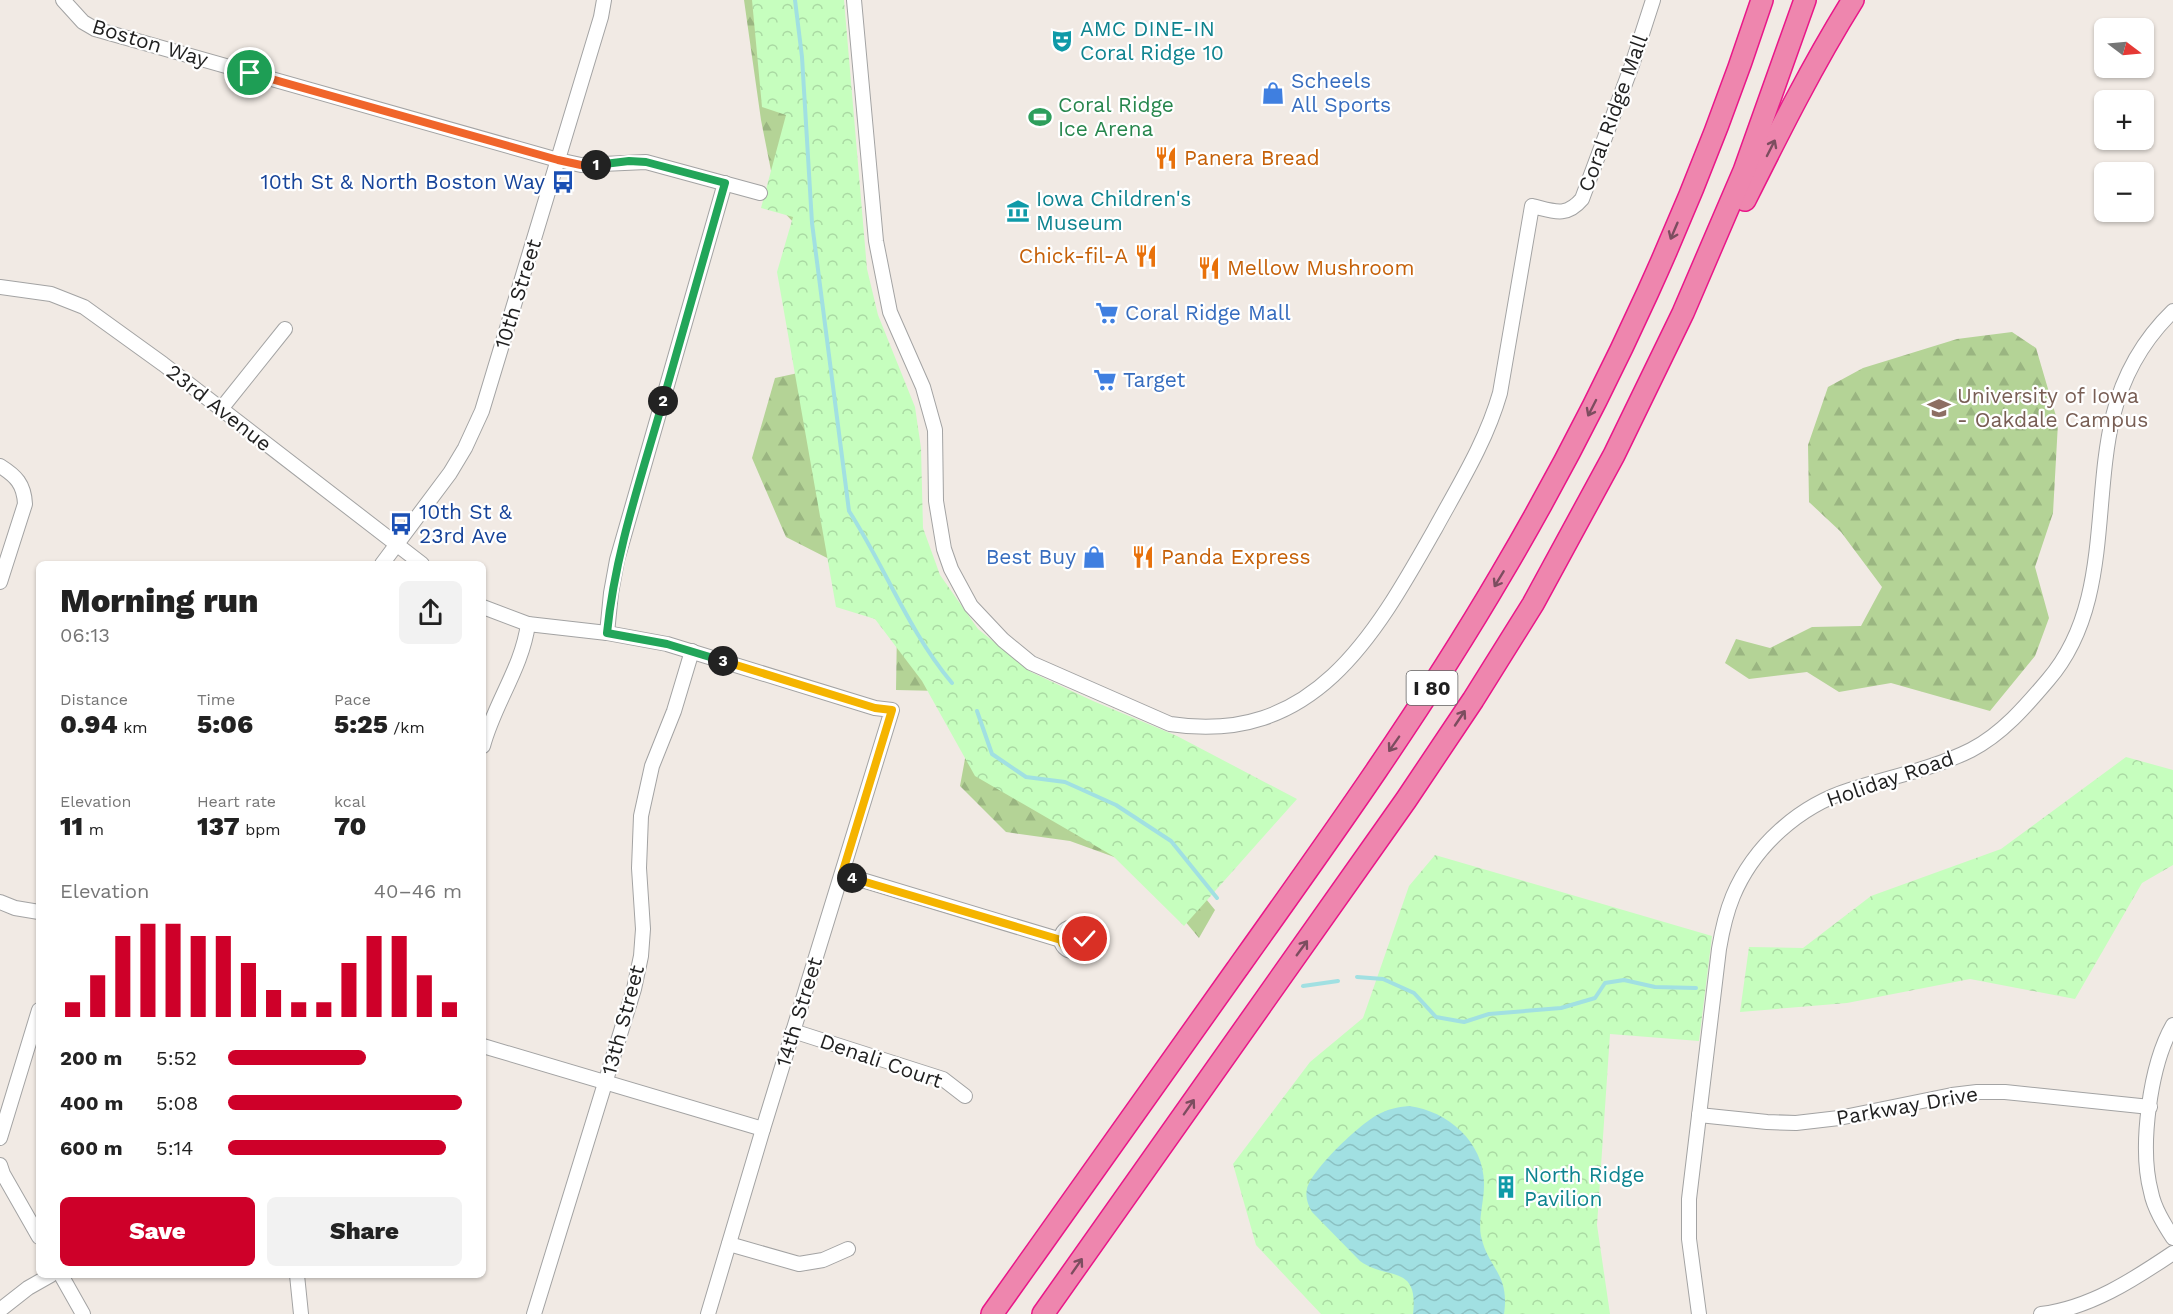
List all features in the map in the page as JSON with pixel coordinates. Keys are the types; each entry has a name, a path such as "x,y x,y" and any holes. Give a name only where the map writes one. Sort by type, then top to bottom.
{"highway":[{"path":"1684,206 1749,0"},
{"name":"I 80","path":"992,1314 1422,704 1503,573 1569,452 1643,301 1724,109 1762,0"},
{"name":"I 80","path":"1043,1314 1332,906 1473,700 1533,604 1614,455 1713,245 1744,171 1805,0"},
{"path":"1657,368 1798,96 1828,40 1853,0"}],"street":[{"name":"Boston Way","path":"63,0 72,12 96,29 558,160 581,165 646,162 760,193"},
{"name":"10th Street","path":"383,561 450,473 465,448 482,411 601,17 604,0"},
{"name":"Coral Ridge Mall","path":"854,0 876,241 890,312 923,387 935,430 936,501 939,529 951,569 971,606 989,626 1031,663 1170,724 1193,728 1217,728 1258,720 1280,712 1326,683 1368,638 1410,572 1493,417 1500,393 1532,206 1561,212 1577,206 1582,199 1632,65 1653,0"},
{"path":"607,633 617,560 725,183"},
{"name":"23rd Avenue","path":"0,287 51,294 84,307 418,561"},
{"name":"Holiday Road","path":"1699,1314 1688,1215 1719,949 1725,920 1741,880 1760,852 1778,832 1816,805 1849,790 1948,760 1988,739 2010,721 2035,695 2067,654 2086,614 2092,588 2113,415 2124,384 2139,353 2151,335 2173,311"},
{"path":"221,410 285,329"},
{"path":"0,466 14,475 20,483 24,492 25,504 0,582"},
{"path":"486,608 528,624 643,638 692,651"},
{"path":"486,737 496,707 523,650 528,624"},
{"name":"14th Street","path":"692,651 875,708 892,710 708,1314"},
{"name":"13th Street","path":"534,1314 634,989 641,956 642,902 639,842 645,791 652,766 674,711 692,651"},
{"path":"842,874 1061,940"},
{"path":"0,902 15,909 36,912"},
{"path":"0,1138 36,1020"},
{"path":"2173,1025 2157,1063 2145,1145 2146,1169 2151,1195 2173,1238"},
{"name":"Denali Court","path":"793,1031 943,1079 965,1096"},
{"path":"486,1047 763,1129"},
{"name":"Parkway Drive","path":"1699,1114 1767,1122 1822,1121 1977,1092 2005,1092 2150,1107"},
{"path":"0,1165 36,1232"},
{"path":"729,1244 799,1264 823,1260 848,1249"},
{"path":"2041,1314 2083,1303 2121,1287 2173,1253"},
{"path":"0,1310 28,1288 46,1278"},
{"path":"63,1278 83,1314"},
{"path":"297,1278 301,1314"}],"green space":[{"path":"744,0 808,0 940,691 896,690 897,628 839,604 833,561 786,537 752,458 775,378 798,373 795,224 778,206 761,120"},
{"path":"752,0 844,0 867,269 878,315 915,407 921,448 923,528 940,575 978,629 1031,672 1177,736 1297,799 1184,926 1113,856 975,776 922,681 875,619 836,607 777,272 793,217 761,208 786,115 762,107"},
{"path":"2012,332 2036,348 2058,423 2053,513 2035,567 2049,618 2035,656 1990,711 1891,683 1839,692 1807,672 1749,679 1725,663 1736,639 1770,648 1812,627 1861,626 1882,587 1841,532 1809,502 1808,445 1828,387 1863,368 1957,339"},
{"path":"967,748 1171,856 1215,910 1199,938 1139,866 1070,841 1006,832 960,786"},
{"path":"2126,757 2173,770 2173,865 2142,883 2075,999 1970,979 1847,1003 1740,1012 1749,947 1803,948 1871,896 2001,849"},
{"path":"1435,855 1712,936 1699,1041 1610,1034 1597,1225 1610,1314 1321,1314 1256,1245 1233,1164 1310,1062 1363,1018 1409,886"}],"water":[{"path":"1409,1106 1423,1109 1450,1122 1462,1132 1478,1156 1483,1170 1484,1185 1481,1236 1504,1289 1504,1314 1413,1314 1414,1298 1406,1280 1360,1261 1309,1207 1306,1192 1311,1180 1337,1148 1377,1115"}],"waterway":[{"path":"795,0 802,57 812,223 849,511 910,621 952,683"},
{"path":"977,711 992,754 1026,777 1065,782 1116,805 1171,841 1217,898"},
{"path":"1357,977 1383,979 1414,993 1436,1017 1464,1022 1489,1014 1561,1008 1595,998 1605,983 1624,980 1655,987 1696,988"},
{"path":"1303,986 1338,981"}],"place":[{"name":"AMC DINE-IN Coral Ridge 10","path":"1062,41"},
{"name":"Scheels All Sports","path":"1273,93"},
{"name":"Coral Ridge Ice Arena","path":"1040,117"},
{"name":"Panera Bread","path":"1166,158"},
{"name":"10th St & North Boston Way","path":"563,182"},
{"name":"Iowa Children's Museum","path":"1018,211"},
{"name":"Chick-fil-A","path":"1146,256"},
{"name":"Mellow Mushroom","path":"1209,268"},
{"name":"Coral Ridge Mall","path":"1107,313"},
{"name":"Target","path":"1105,380"},
{"name":"University of Iowa - Oakdale Campus","path":"1939,408"},
{"name":"10th St & 23rd Ave","path":"401,524"},
{"name":"Best Buy","path":"1094,557"},
{"name":"Panda Express","path":"1143,557"},
{"name":"North Ridge Pavilion","path":"1506,1187"}],"route":[{"path":"250,73 558,160 581,165 646,162 725,183 617,560 607,633 667,644 875,708 892,710 842,874 1061,940 1064,947 1071,951 1076,951 1083,946 1085,939"}]}
